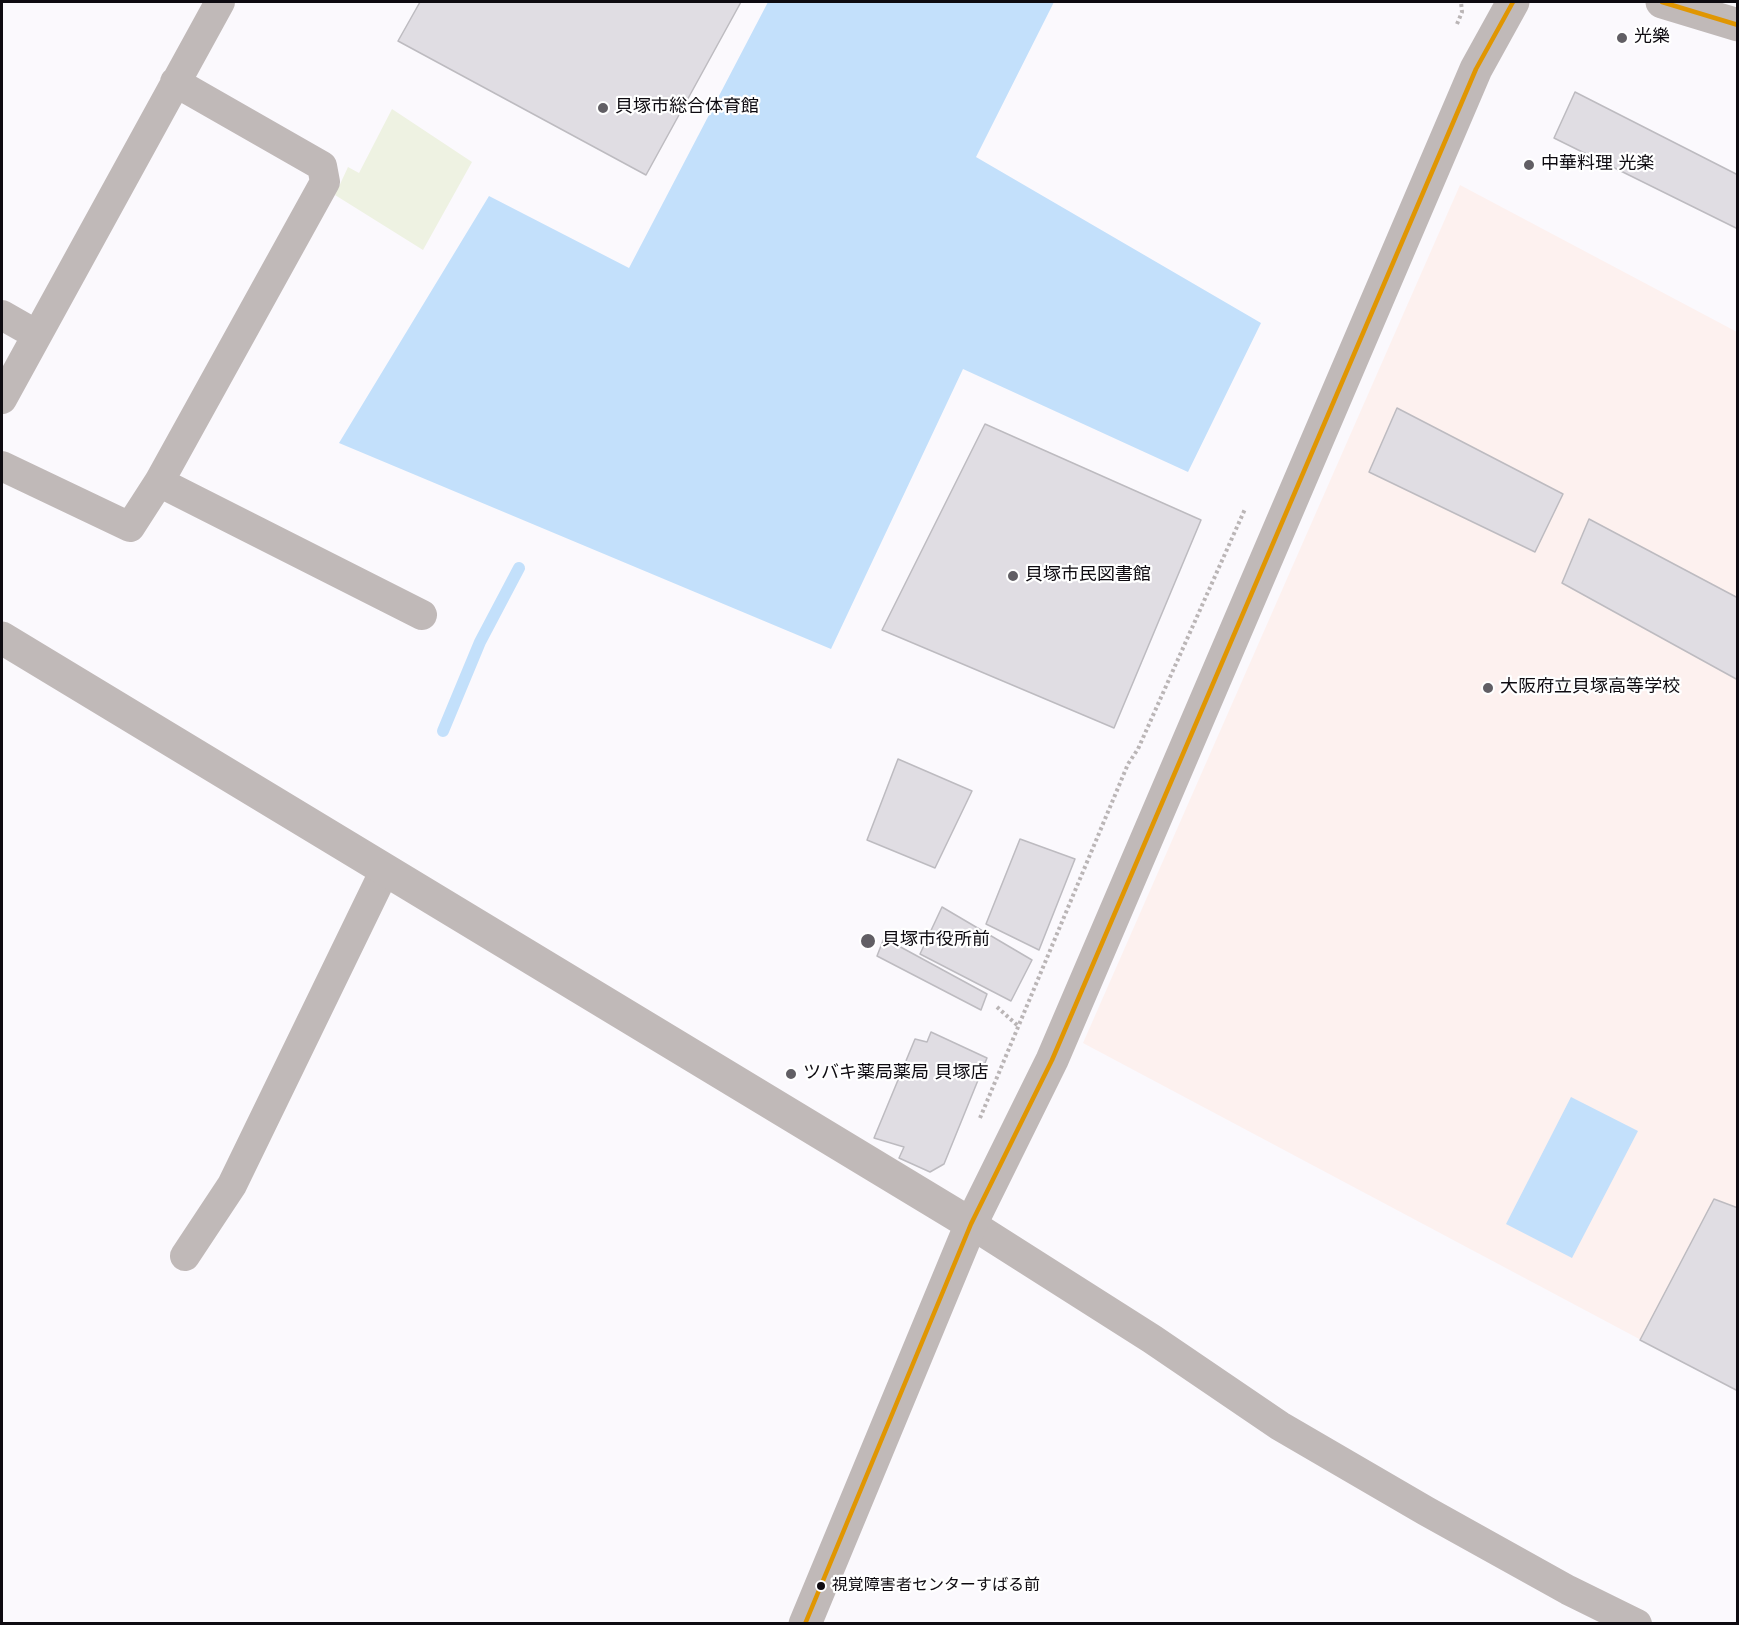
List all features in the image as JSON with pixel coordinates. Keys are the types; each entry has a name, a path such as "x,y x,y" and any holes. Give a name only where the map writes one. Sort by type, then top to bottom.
{"street":[{"path":"2,399 220,2"},
{"path":"805,1623 971,1224 1052,1060 1471,80 1513,2"},
{"path":"1662,2 1737,25"},
{"path":"2,466 130,527 159,482 325,182 322,166 175,82"},
{"path":"2,315 36,335"},
{"path":"159,482 422,615"},
{"path":"2,638 971,1224 1152,1340 1280,1426 1568,1590 1637,1623"},
{"path":"185,1256 232,1185 385,870"}],"path":[{"path":"1453,32 1462,12 1461,2"},
{"path":"978,1123 1128,764 1138,749 1248,501"},
{"path":"997,1007 1018,1026"}],"shaded area":[{"name":"大阪府立貝塚高等学校","path":"1460,185 1737,332 1737,1391 1083,1043"}],"green space":[{"path":"392,109 472,162 423,250 335,195 348,167 359,173"}],"water":[{"path":"768,2 1054,2 976,157 1261,323 1188,472 963,369 831,649 339,443 489,196 629,268"},
{"path":"1571,1097 1638,1131 1572,1258 1506,1224"}],"building":[{"name":"貝塚市総合体育館","path":"420,2 741,2 646,175 398,41"},
{"path":"1575,92 1738,175 1738,229 1554,138"},
{"path":"1397,408 1563,494 1535,552 1369,472"},
{"path":"985,424 1201,520 1114,728 882,630"},
{"path":"1589,519 1738,598 1738,680 1562,583"},
{"path":"898,759 972,791 935,868 867,840"},
{"path":"1020,839 1075,859 1039,950 986,924"},
{"path":"942,907 1032,960 1011,1001 920,954"},
{"path":"884,938 987,994 981,1010 877,956"},
{"path":"931,1032 987,1058 944,1164 930,1172 899,1158 904,1147 874,1138 915,1039 927,1042"},
{"path":"1714,1199 1738,1208 1738,1391 1640,1340"}],"waterway":[{"path":"443,731 480,642 519,568"}],"transit line":[{"path":"805,1624 971,1224 1052,1060 1476,69 1513,2"},
{"path":"1662,2 1738,25"}],"place":[{"name":"光樂","path":"1622,38"},
{"name":"貝塚市総合体育館","path":"603,108"},
{"name":"中華料理 光楽","path":"1529,165"},
{"name":"貝塚市民図書館","path":"1013,576"},
{"name":"大阪府立貝塚高等学校","path":"1488,688"},
{"name":"貝塚市役所前","path":"868,941"},
{"name":"ツバキ薬局薬局 貝塚店","path":"791,1074"},
{"name":"視覚障害者センターすばる前","path":"821,1586"}]}
